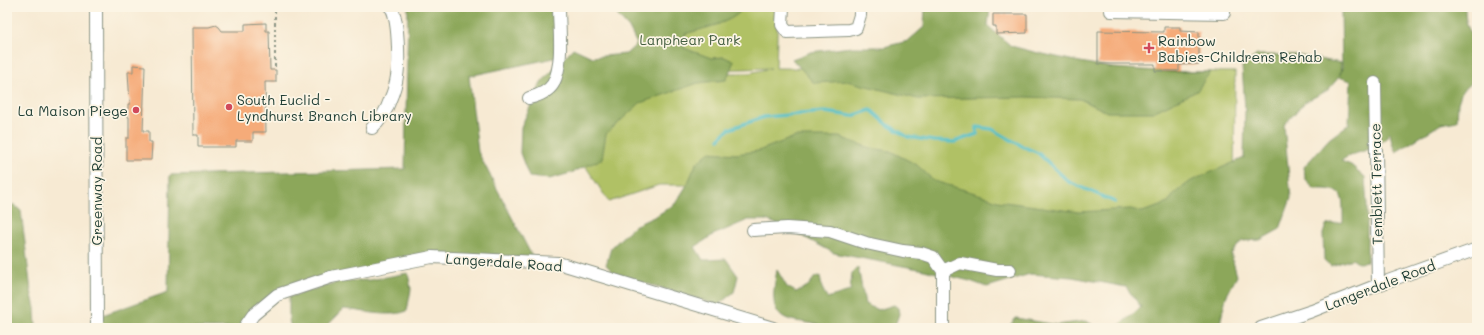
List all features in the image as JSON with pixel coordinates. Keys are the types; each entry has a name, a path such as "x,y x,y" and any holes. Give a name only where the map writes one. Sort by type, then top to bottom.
{"street":[{"name":"Greenway Road","path":"96,7 97,328"},
{"path":"529,98 541,95 552,85 559,64 559,7"},
{"path":"783,7 782,25 787,32 849,30 856,28 860,15 860,7"},
{"path":"1111,7 1110,11 1224,12 1224,7"},
{"path":"372,128 382,118 390,100 397,75 397,24 392,8"},
{"name":"Temblett Terrace","path":"1375,83 1378,285"},
{"path":"753,230 787,228 830,231 866,243 903,251 921,253 932,257 943,271 943,328"},
{"name":"Langerdale Road","path":"1261,328 1312,311 1378,285 1477,250"},
{"name":"Langerdale Road","path":"244,328 253,315 277,295 331,277 432,257 558,263 773,328"},
{"path":"943,271 960,263 997,270 1010,270"}],"path":[{"path":"275,7 275,67"}],"green space":[{"path":"408,7 559,7 559,57 469,76 478,152 535,262 432,257 277,295 244,328 97,328 97,317 168,292 170,175 405,169"},
{"path":"610,7 743,7 739,13 726,21 685,34 684,48 711,58 724,57 734,61 726,80 698,83 640,103 606,134 602,159 571,173 549,179 529,177 520,153 521,128 541,83 573,48 592,57 626,54 637,44 629,28"},
{"name":"Lanphear Park","path":"658,7 778,7 776,68 1235,72 1234,196 1183,221 687,185 659,185 609,202 559,126 669,73 749,73 771,68 658,72"},
{"path":"925,7 992,7 990,8 988,26 1011,46 1034,52 1113,68 1173,72 1210,72 1197,91 1153,112 1107,112 1080,99 1026,97 918,99 847,81 814,83 792,59 811,52 851,47 884,47 908,41 924,27"},
{"path":"1339,7 1465,7 1468,28 1477,38 1477,77 1462,91 1458,103 1457,121 1441,124 1396,152 1392,144 1390,132 1384,140 1373,148 1351,155 1341,161 1351,165 1365,177 1367,205 1367,262 1358,263 1352,259 1331,266 1324,260 1323,234 1326,225 1343,222 1342,199 1337,192 1332,190 1314,189 1305,178 1304,167 1329,139 1349,124 1351,81 1339,77 1328,90 1305,102 1284,125 1291,198 1280,229 1260,240 1242,241 1231,254 1237,276 1226,297 1219,328 1116,328 1141,307 1126,287 1072,277 1030,274 987,287 970,281 924,270 834,253 787,228 766,220 748,220 713,235 695,247 703,260 726,259 738,276 734,292 718,305 615,274 606,265 611,248 634,226 656,216 675,204 687,185 696,164 709,152 736,154 758,151 795,137 839,137 870,148 890,151 917,165 934,181 997,201 1079,212 1131,209 1142,212 1161,206 1169,201 1175,193 1191,181 1244,158 1245,109 1242,66 1257,55 1296,55 1341,63 1340,75 1342,68 1341,11"},
{"path":"13,204 21,211 31,291 35,308 36,328 7,328 7,303 9,301 7,286 7,211"},
{"path":"858,267 865,304 878,310 894,305 898,308 899,314 894,328 826,328 817,324 788,319 783,317 777,311 774,294 777,270 787,287 796,292 808,286 815,277 820,276 822,288 827,298 850,291 852,273"},
{"path":"408,273 411,289 407,311 385,314 344,309 327,326 328,328 291,328 289,320 289,297 341,281 370,280"},
{"path":"1016,318 1057,325 1086,321 1099,328 1010,328 1010,325"}],"building":[{"path":"993,14 1027,14 1027,33 996,34 996,26 993,26"},
{"name":"South Euclid - Lyndhurst Branch Library","path":"266,23 266,31 269,31 270,70 276,70 276,82 265,82 266,132 253,132 253,141 236,141 236,147 198,147 198,135 193,135 192,27 209,27 216,25 222,31 245,31 245,24"},
{"name":"Rainbow Babies-Childrens Rehab","path":"1164,27 1180,27 1180,31 1199,32 1199,64 1179,65 1179,71 1155,71 1155,64 1098,64 1098,31 1164,32"},
{"path":"133,65 145,66 143,131 149,131 149,142 152,142 151,160 126,160 126,138 129,138 128,104 130,104 128,72 133,72"}],"waterway":[{"path":"719,139 729,129 764,117 825,112 852,116 871,110 888,125 908,137 954,142 977,134 977,127 992,129 1038,153 1069,182 1115,202"}],"place":[{"name":"Rainbow Babies-Childrens Rehab","path":"1149,48"},
{"name":"South Euclid - Lyndhurst Branch Library","path":"229,107"},
{"name":"La Maison Piege","path":"136,110"}]}
